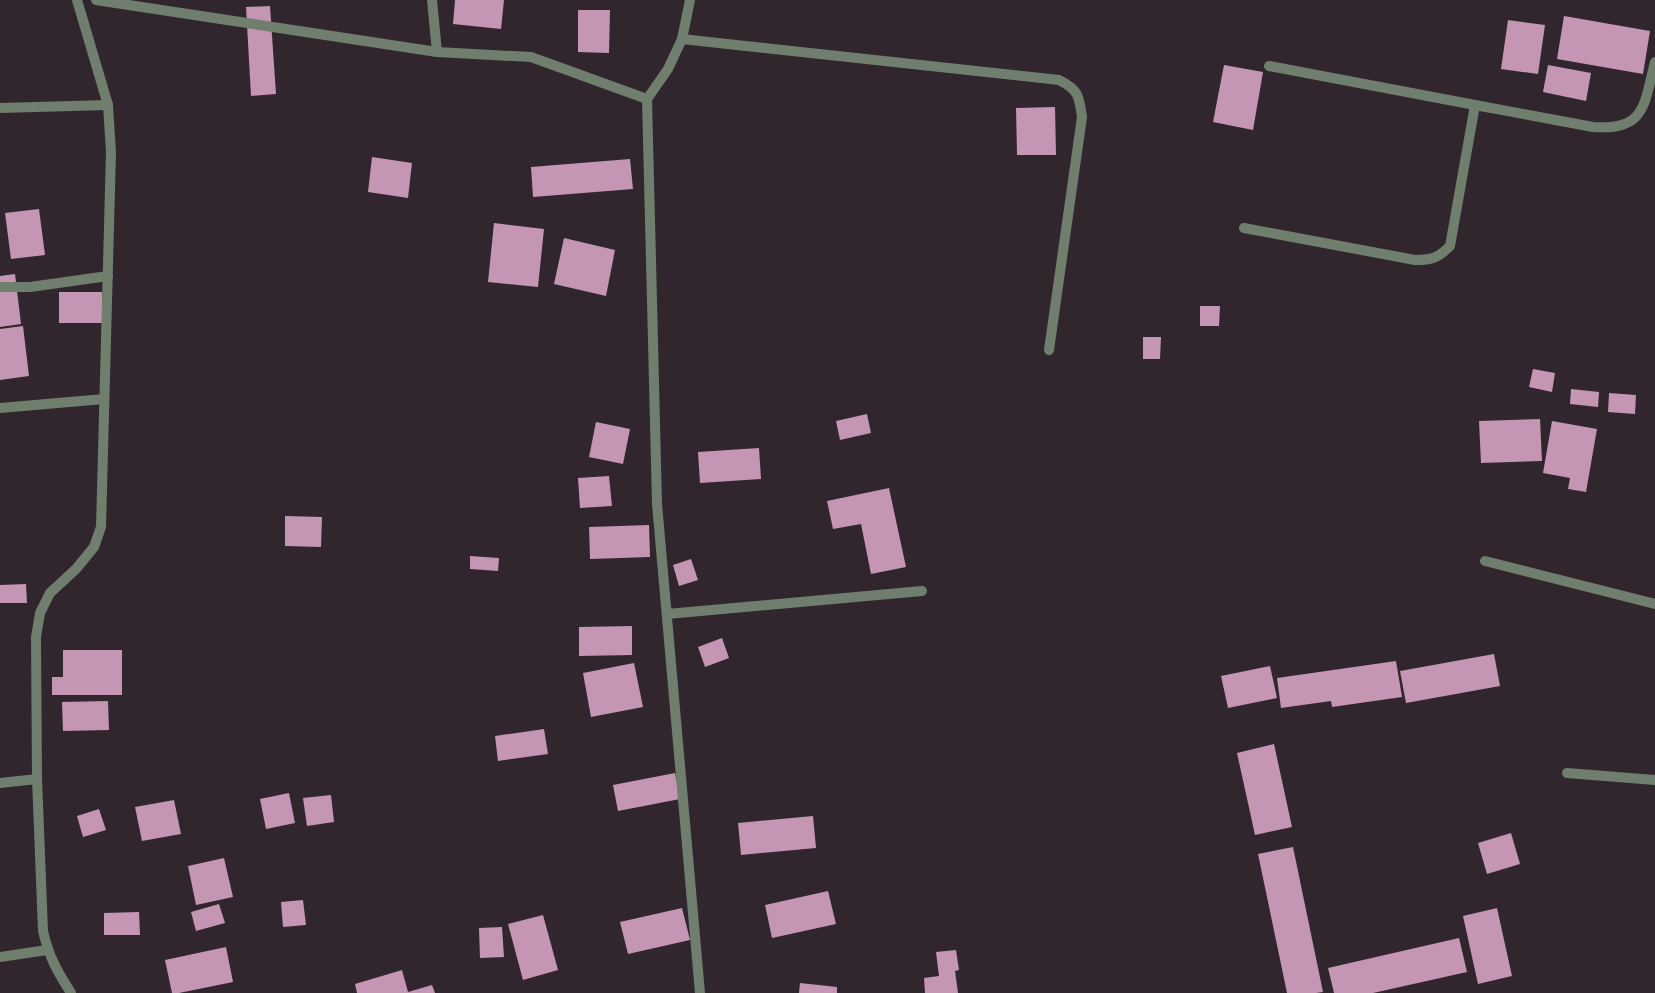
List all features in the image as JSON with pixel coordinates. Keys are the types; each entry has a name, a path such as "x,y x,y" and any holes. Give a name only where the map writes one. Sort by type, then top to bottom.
{"street":[{"path":"71,993 55,968 43,931 37,779 36,637 40,613 50,594 76,569 94,547 101,527 111,152 108,106 77,0"},
{"path":"96,0 437,52 531,57 647,99"},
{"path":"432,0 437,52"},
{"path":"690,0 682,40 668,69 647,99 657,504 700,993"},
{"path":"682,40 1059,80 1072,86 1080,100 1082,117 1050,350"},
{"path":"1269,66 1594,127 1610,128 1625,125 1636,118 1644,103 1655,62"},
{"path":"1244,228 1415,260 1440,257 1450,246 1475,105"},
{"path":"0,108 108,106"},
{"path":"0,287 30,287 108,276"},
{"path":"0,408 104,400"},
{"path":"1485,561 1655,604"},
{"path":"667,614 922,591"},
{"path":"1567,773 1655,780"},
{"path":"0,783 37,779"},
{"path":"0,957 48,950"}],"building":[{"path":"455,0 504,0 501,29 453,24"},
{"path":"270,6 276,94 251,96 246,7"},
{"path":"578,10 610,10 609,53 578,52"},
{"path":"1564,16 1650,31 1643,74 1557,59"},
{"path":"1508,20 1545,25 1538,74 1501,69"},
{"path":"1224,65 1263,72 1253,130 1213,122"},
{"path":"1548,65 1591,73 1586,101 1543,92"},
{"path":"1055,107 1056,155 1017,155 1016,108"},
{"path":"372,157 412,163 408,198 368,192"},
{"path":"630,159 633,189 533,197 531,167"},
{"path":"39,209 45,255 11,259 5,213"},
{"path":"494,223 544,229 538,287 488,282"},
{"path":"564,238 615,250 606,296 554,284"},
{"path":"15,274 21,324 0,327 0,276"},
{"path":"59,292 102,292 102,323 59,323"},
{"path":"1200,306 1220,306 1219,326 1200,326"},
{"path":"23,326 29,376 0,380 0,329"},
{"path":"1143,337 1161,337 1160,359 1143,359"},
{"path":"1533,369 1555,373 1552,392 1529,387"},
{"path":"1571,389 1599,392 1598,407 1570,404"},
{"path":"1609,393 1636,395 1635,414 1608,412"},
{"path":"867,414 871,433 840,440 836,421"},
{"path":"1540,419 1542,461 1481,463 1479,421"},
{"path":"1552,421 1597,429 1586,492 1568,489 1570,478 1543,473"},
{"path":"596,422 630,429 623,464 589,457"},
{"path":"759,448 761,479 700,483 698,452"},
{"path":"609,476 612,506 580,508 578,478"},
{"path":"889,488 906,567 871,574 861,524 833,529 827,501"},
{"path":"285,516 322,517 321,547 285,546"},
{"path":"649,525 650,557 590,559 589,527"},
{"path":"470,556 499,558 498,571 470,569"},
{"path":"691,559 698,580 679,586 673,565"},
{"path":"26,584 27,603 0,603 0,585"},
{"path":"632,626 632,655 579,656 579,627"},
{"path":"722,638 729,658 705,667 698,647"},
{"path":"63,650 122,650 122,695 52,695 52,677 63,677"},
{"path":"1494,654 1500,686 1406,703 1400,671"},
{"path":"1396,661 1402,697 1332,707 1331,701 1281,708 1277,678"},
{"path":"634,663 643,707 591,717 583,673"},
{"path":"1270,666 1277,698 1228,708 1221,676"},
{"path":"108,701 109,730 63,731 62,702"},
{"path":"544,729 548,754 498,761 495,736"},
{"path":"1274,744 1292,827 1255,835 1237,753"},
{"path":"675,773 680,799 618,811 613,785"},
{"path":"289,793 295,823 266,829 260,799"},
{"path":"331,795 334,822 307,826 303,798"},
{"path":"174,800 181,834 142,841 135,807"},
{"path":"99,809 106,830 83,837 77,816"},
{"path":"813,816 816,848 741,855 738,823"},
{"path":"1511,833 1520,864 1487,874 1478,843"},
{"path":"1293,847 1323,992 1287,993 1258,854"},
{"path":"224,858 233,897 196,905 188,866"},
{"path":"828,891 836,924 772,938 765,905"},
{"path":"303,900 306,925 283,927 281,902"},
{"path":"219,904 225,923 196,931 191,912"},
{"path":"682,908 690,940 628,954 620,922"},
{"path":"1497,908 1512,976 1478,984 1463,916"},
{"path":"139,912 140,935 104,935 104,913"},
{"path":"543,915 558,970 523,980 508,924"},
{"path":"502,927 504,957 480,958 479,928"},
{"path":"1459,938 1467,972 1373,993 1334,993 1328,968"},
{"path":"226,947 233,982 172,993 165,960"},
{"path":"956,950 959,970 955,971 958,993 925,993 924,978 939,976 936,952"},
{"path":"402,970 408,992 432,985 435,993 357,993 355,984"},
{"path":"800,983 837,987 837,993 799,993"}]}
